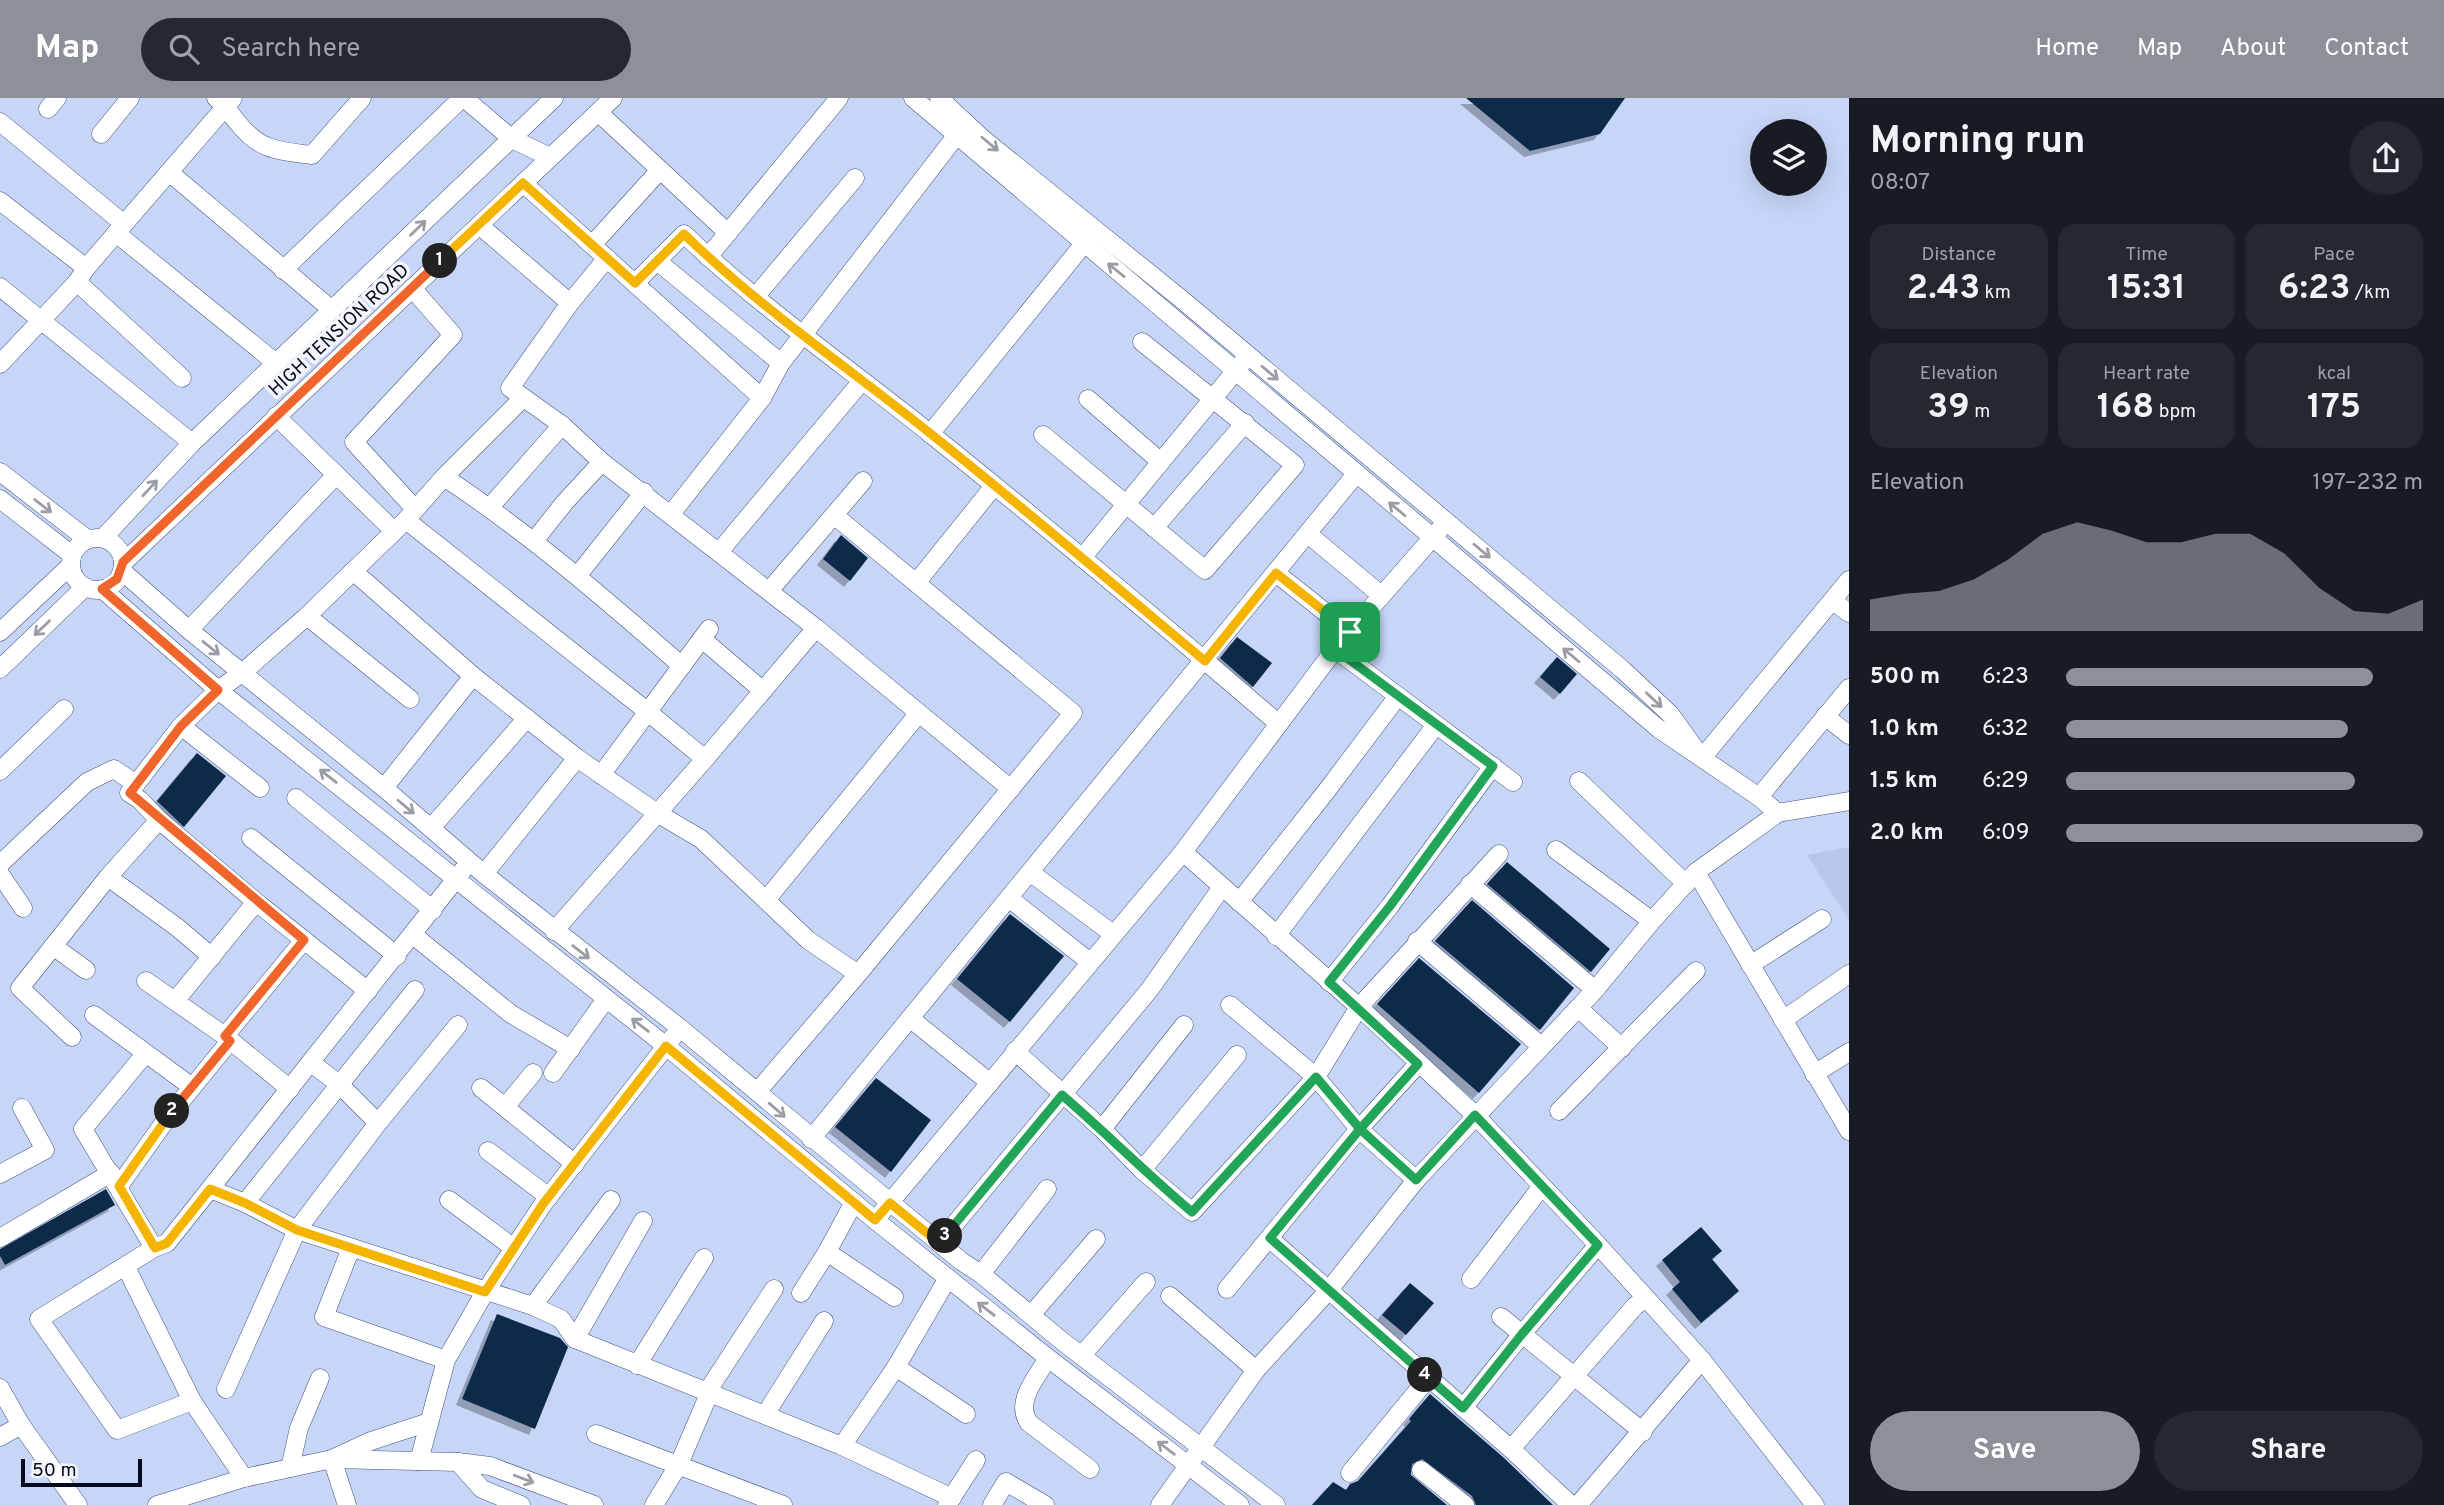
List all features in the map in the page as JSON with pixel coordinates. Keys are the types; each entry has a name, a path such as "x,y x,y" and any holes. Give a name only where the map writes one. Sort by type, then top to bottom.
{"street":[{"path":"101,134 130,98"},
{"path":"0,364 82,275 225,101 239,124 258,145 275,151 312,155 362,98"},
{"name":"HIGH TENSION ROAD","path":"95,539 554,98"},
{"name":"HIGH TENSION ROAD","path":"122,567 276,416 613,98"},
{"path":"708,257 839,98"},
{"path":"913,98 1659,729 1759,797 1778,813"},
{"path":"939,98 984,139 1249,356 1632,679 1670,715 1702,758"},
{"path":"283,270 472,101 512,139 550,157"},
{"path":"598,112 728,233"},
{"path":"0,122 276,363"},
{"path":"671,514 762,398 781,363 956,136"},
{"path":"592,245 660,170"},
{"path":"169,172 332,310"},
{"path":"756,296 855,178"},
{"path":"523,183 762,398"},
{"path":"0,201 82,275 182,378"},
{"path":"479,225 570,303"},
{"path":"930,433 1096,229"},
{"path":"635,283 684,234 803,335 930,433 1082,558 1279,724"},
{"path":"607,258 570,303 510,388 562,425 602,462 816,628 1011,789"},
{"path":"657,261 781,363"},
{"path":"0,287 192,443"},
{"path":"405,520 354,442 453,335 412,288"},
{"path":"1043,435 1205,570 1295,465 1142,342"},
{"path":"1082,558 1249,356"},
{"path":"719,552 862,381"},
{"path":"368,991 256,902 130,793 181,726 218,690 242,673 307,616 354,571 523,398"},
{"path":"1088,399 1161,462"},
{"path":"276,416 336,475 405,520 705,760"},
{"path":"1154,528 1245,423"},
{"path":"490,507 562,425"},
{"path":"534,541 602,462"},
{"path":"0,472 95,539 117,547 122,567 189,630 384,788 554,931 680,1028 939,1243 1276,1505"},
{"path":"811,1139 1356,474"},
{"path":"189,630 336,475"},
{"path":"444,477 490,507 578,575 682,666"},
{"path":"769,591 863,481"},
{"path":"916,583 994,486"},
{"path":"578,575 643,492"},
{"path":"0,499 71,560 72,574 94,588 218,690 425,852 1048,1358 1240,1505"},
{"path":"757,1093 1073,713 834,515"},
{"path":"875,1220 1183,852 1335,649 1447,522"},
{"path":"1308,534 1381,595"},
{"path":"0,632 71,560 79,544 95,539"},
{"path":"0,669 94,588 111,586 122,567"},
{"path":"354,571 473,676 577,758 657,813 701,839 808,940 858,974"},
{"path":"1276,573 1350,632"},
{"path":"1702,758 1849,580"},
{"path":"1833,601 1849,613"},
{"path":"307,616 410,699"},
{"path":"554,931 705,760 816,628"},
{"path":"601,775 706,634 763,691"},
{"path":"1335,649 1513,782"},
{"path":"384,788 473,676"},
{"path":"1759,797 1849,688"},
{"path":"1239,902 1398,696"},
{"path":"0,771 64,709"},
{"path":"766,901 919,713"},
{"path":"1825,716 1849,735"},
{"path":"431,828 527,719"},
{"path":"1276,936 1436,725"},
{"path":"181,726 260,788"},
{"path":"192,1401 117,1430 39,1319 167,1243 397,956 455,879 477,868 577,758"},
{"path":"1329,982 1390,906 1493,766"},
{"path":"0,864 87,782 114,769 136,784"},
{"path":"1579,780 1691,878 1750,965 1848,1128"},
{"path":"296,798 433,910"},
{"path":"1160,1505 1256,1370 1329,1290 1416,1180 1595,990 1691,878 1778,813 1849,801"},
{"path":"72,1037 20,988 108,877 159,820"},
{"path":"251,838 397,956"},
{"path":"1556,850 1652,921"},
{"path":"1183,852 1359,1007 1475,1115 1702,1360 1815,1505"},
{"path":"1015,1051 1102,1129 1142,1170 1192,1212 1316,1077 1359,1007 1499,854"},
{"path":"1031,873 1113,934"},
{"path":"0,874 23,908"},
{"path":"108,877 212,957"},
{"path":"1470,884 1595,990"},
{"path":"939,1243 1150,989 1222,887"},
{"path":"1010,899 1090,962"},
{"path":"175,1001 256,902"},
{"path":"1750,965 1822,919"},
{"path":"413,935 511,1014 571,1049"},
{"path":"0,1238 115,1180 143,1150 304,940"},
{"path":"1417,942 1541,1046"},
{"path":"53,946 86,970"},
{"path":"1559,1111 1696,971"},
{"path":"1783,1020 1849,974"},
{"path":"146,981 228,1038 290,1088"},
{"path":"245,1203 415,990"},
{"path":"553,1073 606,999"},
{"path":"1230,1005 1316,1077 1360,1129 1416,1180"},
{"path":"1578,1008 1622,1048"},
{"path":"94,1014 192,1087"},
{"path":"911,1019 989,1082"},
{"path":"226,1390 297,1230 458,1024"},
{"path":"1102,1129 1184,1026"},
{"path":"419,1461 446,1360 485,1292 549,1197 680,1028"},
{"path":"1814,1074 1849,1052"},
{"path":"145,1054 83,1129 155,1248"},
{"path":"1142,1170 1237,1055"},
{"path":"311,1063 339,1084 378,1123"},
{"path":"1227,1289 1360,1129 1418,1064"},
{"path":"505,1107 533,1073"},
{"path":"481,1088 575,1164"},
{"path":"0,1174 45,1150 22,1108"},
{"path":"488,1151 549,1197"},
{"path":"1471,1279 1542,1186"},
{"path":"210,1189 245,1203 297,1230 533,1306 561,1319 575,1339 842,1446 950,1502 976,1460"},
{"path":"981,1274 1048,1189"},
{"path":"449,1200 514,1248"},
{"path":"533,1306 611,1200"},
{"path":"801,1293 854,1202"},
{"path":"575,1339 643,1221"},
{"path":"1031,1315 1096,1238"},
{"path":"1270,1238 1571,1505"},
{"path":"1463,1408 1598,1245"},
{"path":"351,1248 324,1317 446,1360"},
{"path":"827,1252 894,1297"},
{"path":"637,1365 704,1258"},
{"path":"126,1267 192,1401 244,1478"},
{"path":"842,1446 896,1367 948,1278"},
{"path":"1082,1355 1146,1282"},
{"path":"654,1505 679,1464 708,1393 774,1289"},
{"path":"1170,1296 1256,1370"},
{"path":"1511,1449 1634,1306 1646,1298"},
{"path":"1501,1317 1643,1432"},
{"path":"765,1415 824,1321"},
{"path":"1048,1358 1024,1400 1024,1416 1029,1423 1090,1469"},
{"path":"1578,1505 1702,1360"},
{"path":"896,1367 966,1414"},
{"path":"290,1468 299,1429 320,1378"},
{"path":"1350,1473 1428,1378"},
{"path":"0,1388 21,1425 78,1505"},
{"path":"157,1505 177,1502 244,1478 332,1459 371,1441 429,1422"},
{"path":"0,1437 21,1425"},
{"path":"596,1434 783,1505"},
{"path":"332,1459 458,1462 490,1466 594,1505"},
{"path":"332,1459 347,1505"},
{"path":"458,1462 482,1489 521,1505"},
{"path":"1421,1470 1465,1505"},
{"path":"992,1505 1006,1482 1045,1505"}],"shaded area":[{"path":"1849,847 1849,920 1807,855"}],"building":[{"path":"1466,98 1625,98 1600,134 1530,151"},
{"path":"841,535 868,558 850,581 823,559"},
{"path":"1237,637 1272,663 1253,687 1220,658"},
{"path":"1557,657 1577,674 1560,694 1540,677"},
{"path":"197,753 226,776 184,827 157,801"},
{"path":"1507,862 1610,949 1591,972 1487,884"},
{"path":"1472,900 1574,988 1540,1030 1435,941"},
{"path":"1010,914 1064,956 1010,1022 957,979"},
{"path":"1419,958 1521,1044 1479,1093 1377,1004"},
{"path":"876,1078 931,1120 891,1172 835,1127"},
{"path":"106,1189 115,1205 5,1265 0,1249"},
{"path":"1701,1227 1722,1251 1712,1259 1739,1291 1701,1323 1672,1289 1680,1282 1662,1260"},
{"path":"1410,1283 1434,1303 1406,1335 1382,1315"},
{"path":"497,1314 560,1338 568,1347 535,1429 462,1399"},
{"path":"1430,1394 1503,1457 1553,1505 1476,1505 1472,1496 1422,1459 1412,1464 1411,1475 1447,1505 1312,1505 1333,1482 1346,1490 1350,1484 1358,1481 1411,1421 1409,1419"}],"route":[{"path":"1350,632 1276,573 1205,661 930,433 803,335 684,234 635,283 523,183 123,562 117,579 111,586 102,589 218,690 181,726 130,793 304,940 225,1036 230,1041 168,1117 119,1186 155,1248 167,1243 210,1189 245,1203 297,1230 485,1292 543,1204 666,1046 875,1220 890,1203 939,1243 1062,1095 1102,1129 1142,1170 1192,1212 1316,1077 1360,1129 1416,1180 1475,1115 1598,1245 1463,1408 1270,1238 1360,1129 1418,1064 1329,982 1390,906 1493,766 1335,649 1350,632"}]}
